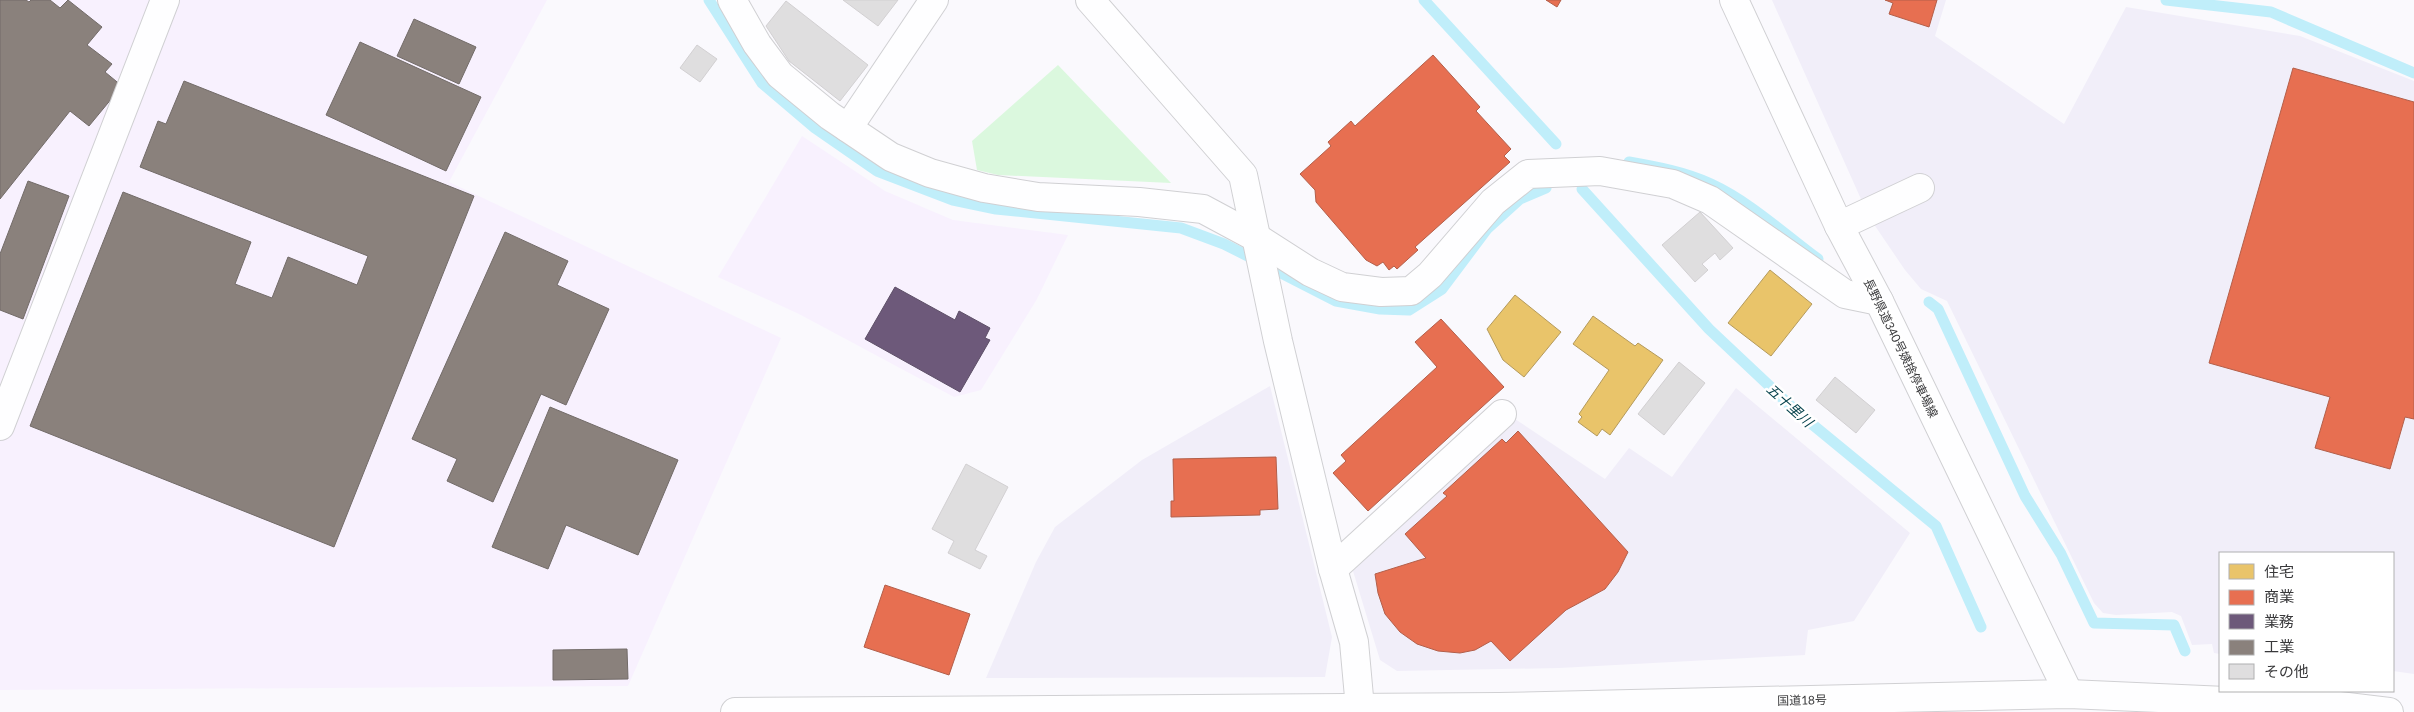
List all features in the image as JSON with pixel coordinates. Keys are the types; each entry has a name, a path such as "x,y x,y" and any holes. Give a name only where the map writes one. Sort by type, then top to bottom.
{"main road":[{"path":"0,426 164,0"},
{"path":"732,0 757,44 780,75 848,128 892,156 930,173 984,188 1038,197 1139,202 1203,209 1257,238 1310,272 1342,287 1381,292 1411,292 1430,275 1493,202 1528,174 1600,171 1673,184 1710,200 1845,294 1879,301"},
{"path":"848,128 934,0"},
{"path":"1090,0 1243,175 1257,238 1264,282 1333,569 1354,642 1360,708"},
{"name":"長野県道340号姨捨停車場線","path":"1734,0 1839,226 1879,301 2072,703"},
{"path":"1839,226 1920,188"},
{"path":"1333,569 1502,414"},
{"name":"国道18号","path":"735,712 1360,708 1498,709 2072,703 2339,706 2389,712"}],"shaded area":[{"path":"0,0 547,0 449,182 781,338 628,686 0,690"},
{"path":"1772,0 1946,0 1935,36 2064,124 2126,7 2300,36 2414,81 2414,674 2394,671 2394,552 2219,552 2219,654 2214,653 2212,644 2192,645 2181,616 2172,612 2116,615 2103,613 2094,603 1947,301 1921,289 1905,270 1869,217"},
{"path":"802,136 885,191 953,220 1068,235 1037,299 981,390 954,397 799,314 718,277"},
{"path":"1270,386 1332,637 1325,677 986,678 1036,562 1055,527 1142,460"},
{"path":"1736,388 1910,533 1854,621 1808,630 1805,655 1559,668 1397,671 1380,660 1353,571 1512,417 1605,479 1629,448 1672,477"}],"green space":[{"path":"1058,65 1171,183 998,175 977,170 972,141"}],"building: 住宅":[{"path":"1770,270 1812,304 1771,356 1728,323"},
{"path":"1515,295 1561,332 1524,377 1503,360 1487,329"},
{"path":"1593,316 1635,346 1638,343 1663,360 1610,435 1602,429 1597,436 1578,422 1582,417 1579,414 1609,370 1573,344"}],"building: 商業":[{"path":"1546,0 1561,0 1557,7"},
{"path":"1885,0 1937,0 1929,27 1889,14 1893,3"},
{"path":"1433,55 1480,107 1476,111 1511,149 1504,156 1510,162 1415,247 1418,250 1397,269 1394,266 1389,270 1383,262 1377,266 1366,260 1316,202 1315,190 1300,174 1331,146 1328,142 1351,121 1355,126"},
{"path":"2293,68 2414,102 2414,419 2405,417 2390,469 2315,448 2330,397 2209,363"},
{"path":"1441,319 1504,387 1368,511 1333,473 1346,461 1341,455 1437,367 1415,342"},
{"path":"1518,431 1628,552 1618,572 1605,589 1566,610 1510,661 1491,641 1475,650 1460,653 1438,651 1417,644 1400,632 1385,614 1378,593 1375,574 1426,558 1405,534 1447,496 1443,493 1502,439 1506,443"},
{"path":"1276,457 1278,509 1260,510 1260,515 1171,517 1171,501 1174,501 1173,459"},
{"path":"885,585 970,614 949,675 864,647"}],"building: 業務":[{"path":"895,287 955,320 959,311 990,328 985,338 990,340 960,392 865,339"}],"building: 工業":[{"path":"0,0 26,0 29,2 31,0 50,0 60,8 68,0 102,27 87,45 112,64 105,72 122,86 89,126 70,111 0,199"},
{"path":"414,19 476,47 459,84 397,56"},
{"path":"360,42 481,97 446,171 326,115"},
{"path":"184,81 474,196 334,547 30,426 123,192 251,242 235,284 272,298 288,257 357,285 368,256 140,167 158,121 166,124"},
{"path":"28,181 69,196 23,319 0,310 0,254"},
{"path":"505,232 568,261 557,285 609,309 566,405 541,394 493,502 447,481 457,459 412,439"},
{"path":"550,407 678,460 638,555 566,525 548,569 492,547"},
{"path":"627,649 628,679 553,680 553,650"}],"building: その他":[{"path":"843,0 898,0 878,26"},
{"path":"786,1 868,65 840,101 789,61 766,26"},
{"path":"697,45 717,59 700,82 680,68"},
{"path":"1700,212 1733,248 1720,260 1715,253 1702,264 1708,270 1695,282 1662,245"},
{"path":"1679,362 1705,383 1664,435 1638,414"},
{"path":"1835,377 1875,410 1856,433 1816,400"},
{"path":"966,464 1008,487 975,550 987,556 980,569 948,553 954,541 932,529"}],"waterway":[{"path":"709,0 762,83 815,128 877,171 953,200 996,209 1181,228 1224,244 1336,301 1380,309 1409,310 1442,289 1487,229 1520,199 1546,188"},
{"path":"1424,0 1556,144"},
{"path":"2166,0 2271,12 2414,73"},
{"path":"1629,162 1681,173 1725,191 1753,209 1818,259"},
{"name":"五十里川","path":"1582,189 1709,329 1796,411 1936,526 1981,627"},
{"path":"1929,302 1938,309 2025,496 2061,554 2094,623 2174,625 2185,651"}]}
